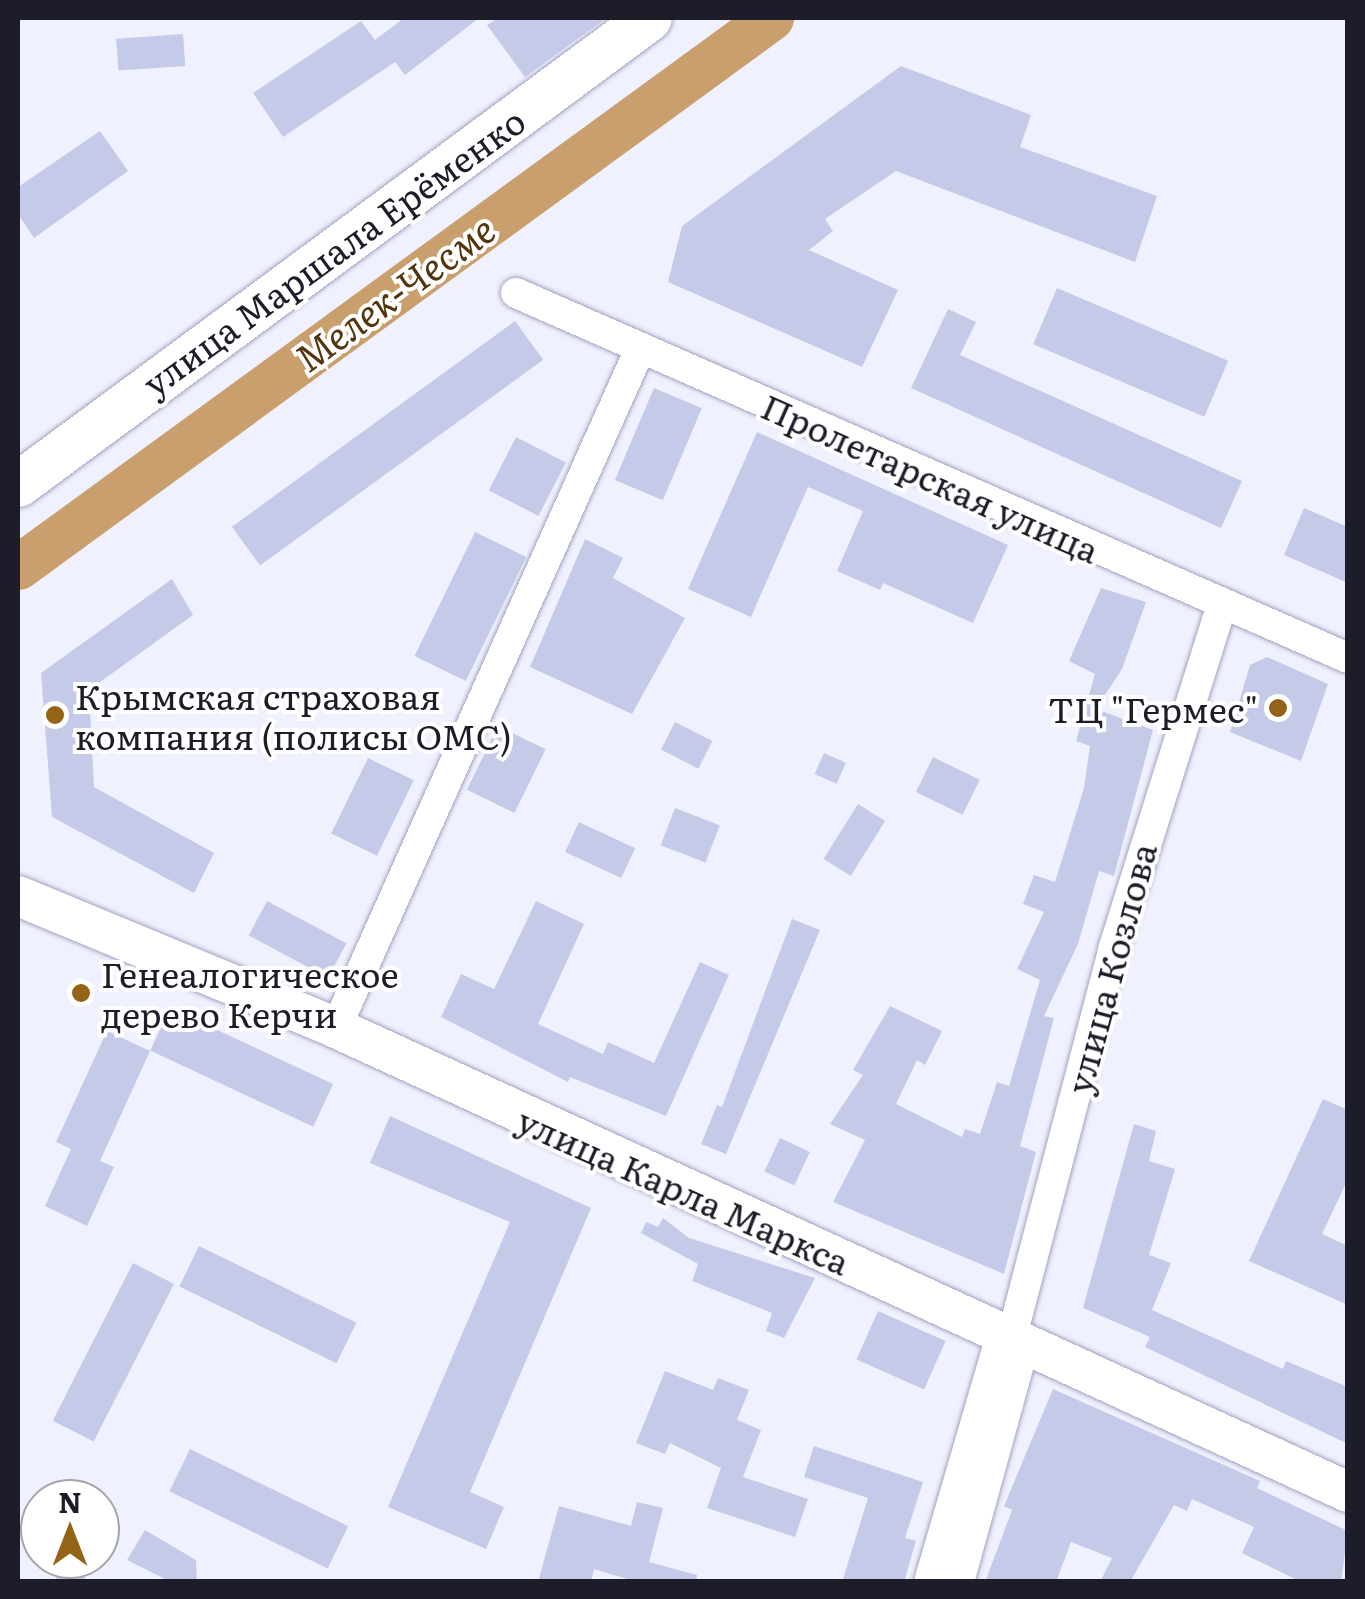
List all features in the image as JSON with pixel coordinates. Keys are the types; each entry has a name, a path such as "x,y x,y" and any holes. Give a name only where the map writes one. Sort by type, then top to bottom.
{"main road":[{"name":"улица Маршала Ерёменко","path":"18,484 649,18"},
{"name":"улица Карла Маркса","path":"18,896 336,1028 1348,1492"}],"street":[{"name":"Пролетарская улица","path":"516,293 1348,658"},
{"path":"336,1028 640,348"},
{"name":"улица Козлова","path":"959,1582 1013,1337 1113,950 1222,604"},
{"name":"улица Козлова","path":"930,1582 1013,1337"}],"building":[{"path":"404,18 479,18 405,75 395,62 283,137 253,93 361,21 375,40"},
{"path":"498,18 606,18 525,77 487,25"},
{"path":"183,34 185,66 118,71 116,39"},
{"path":"901,66 1031,115 1020,147 1157,196 1135,262 896,171 825,219 833,231 809,250 898,290 862,367 668,282 682,226"},
{"path":"100,131 128,171 34,238 18,214 18,187"},
{"path":"1057,288 1228,361 1204,417 1033,344"},
{"path":"948,309 976,322 960,355 1242,481 1221,528 911,388"},
{"path":"515,321 543,360 260,566 232,527"},
{"path":"654,388 702,408 663,500 615,480"},
{"path":"757,432 1008,545 973,623 883,583 880,590 837,571 863,511 808,487 751,617 688,589"},
{"path":"516,437 566,462 539,516 489,490"},
{"path":"1304,508 1348,527 1348,583 1284,555"},
{"path":"475,532 526,557 466,681 415,656"},
{"path":"585,539 623,558 613,578 685,618 632,714 530,667"},
{"path":"172,579 193,615 89,690 94,787 214,853 194,893 52,817 41,673"},
{"path":"1101,588 1146,602 1122,669 1096,709 1153,730 1114,876 1099,871 1078,944 1044,1016 1054,1018 1020,1146 1036,1152 1004,1274 833,1202 865,1140 830,1124 863,1075 853,1070 890,1006 942,1031 925,1065 917,1060 896,1104 962,1137 965,1129 980,1134 997,1082 1009,1086 1040,980 1017,969 1044,912 1023,904 1034,875 1055,882 1084,788 1090,746 1076,741 1095,674 1069,661"},
{"name":"ТЦ \"Гермес\"","path":"1267,657 1328,684 1301,761 1230,732 1250,665"},
{"path":"675,722 712,741 698,769 661,750"},
{"path":"498,726 546,749 515,813 467,790"},
{"path":"824,753 846,763 837,784 815,774"},
{"path":"933,757 980,780 963,815 916,792"},
{"path":"368,758 414,780 377,856 331,833"},
{"path":"858,804 885,821 851,876 824,859"},
{"path":"675,808 720,825 705,863 661,845"},
{"path":"579,822 635,848 621,878 565,852"},
{"path":"267,901 346,943 328,978 249,935"},
{"path":"536,901 584,924 538,1024 603,1054 608,1042 654,1063 700,962 729,975 666,1116 570,1077 568,1082 441,1017 461,974 494,989"},
{"path":"792,919 820,930 726,1154 701,1144 717,1105 722,1107"},
{"path":"170,1008 333,1084 313,1127 150,1051"},
{"path":"107,1031 150,1051 100,1161 114,1167 87,1226 45,1206 71,1149 56,1142"},
{"path":"1323,1099 1348,1110 1348,1179 1322,1234 1348,1246 1348,1305 1249,1261"},
{"path":"390,1116 591,1208 470,1492 504,1507 486,1549 388,1507 510,1222 370,1163"},
{"path":"1134,1124 1156,1131 1149,1161 1175,1169 1149,1255 1171,1263 1152,1310 1283,1369 1286,1361 1348,1387 1348,1444 1145,1347 1150,1337 1083,1308"},
{"path":"780,1138 810,1152 794,1185 764,1172"},
{"path":"663,1218 689,1238 815,1278 784,1338 766,1331 772,1313 692,1281 698,1264 641,1233 646,1222 658,1227"},
{"path":"199,1246 356,1323 337,1363 179,1286"},
{"path":"133,1263 174,1284 94,1442 53,1421"},
{"path":"878,1311 946,1341 924,1390 856,1359"},
{"path":"665,1371 713,1390 718,1378 749,1390 737,1420 761,1430 743,1477 808,1499 795,1537 707,1508 721,1468 670,1443 665,1454 636,1443"},
{"path":"1053,1389 1260,1481 1257,1488 1348,1531 1341,1582 1301,1582 1242,1553 1254,1527 1192,1499 1187,1511 1174,1505 1130,1582 1100,1582 1112,1558 1071,1542 1056,1582 985,1582 1012,1510 1004,1506"},
{"path":"814,1446 923,1482 905,1538 916,1541 904,1582 842,1582 868,1498 804,1477"},
{"path":"190,1449 348,1526 328,1568 169,1491"},
{"path":"637,1502 663,1508 649,1562 697,1575 696,1582 637,1582 594,1569 591,1582 538,1582 559,1506 631,1526"},
{"path":"145,1530 196,1560 197,1582 171,1582 127,1560"},
{"path":"56,1579 85,1579 85,1582"}],"waterway":[{"name":"Мелек-Чесме","path":"18,567 771,18"}],"place":[{"name":"ТЦ \"Гермес\"","path":"1278,708"},
{"name":"Крымская страховая компания (полисы ОМС)","path":"55,715"},
{"name":"Генеалогическое дерево Керчи","path":"81,993"}]}
